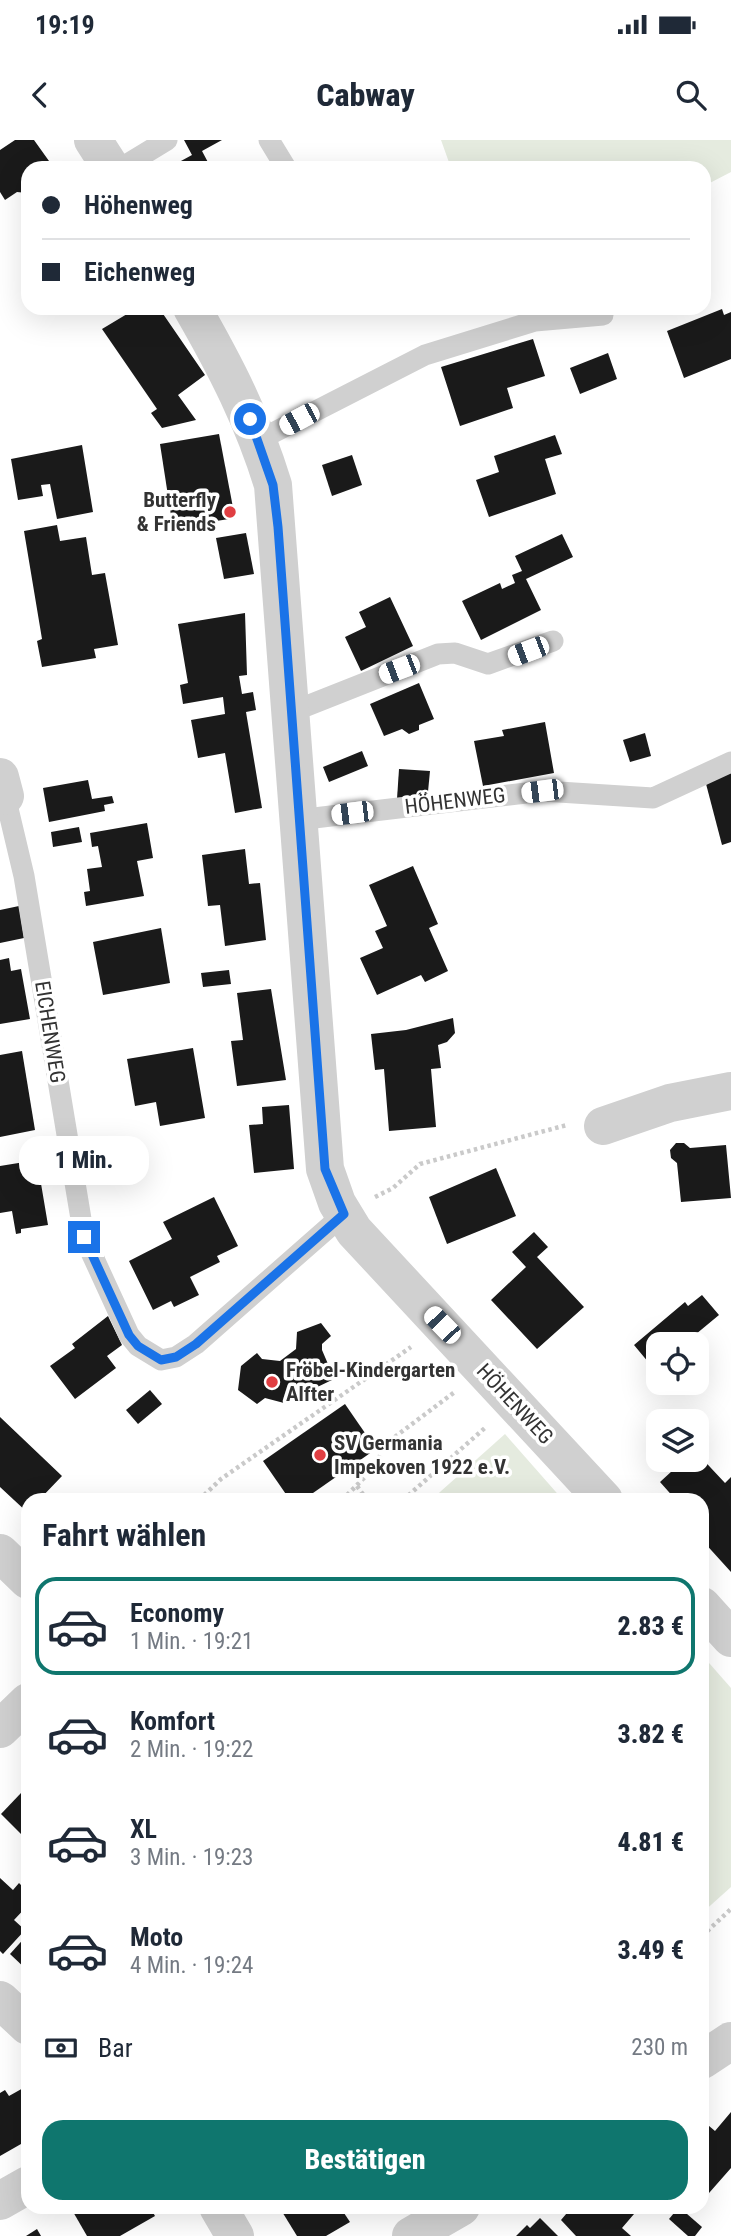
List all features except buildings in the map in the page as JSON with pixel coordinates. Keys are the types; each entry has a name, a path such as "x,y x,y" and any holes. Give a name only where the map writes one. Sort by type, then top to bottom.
{"street":[{"path":"93,140 106,161"},
{"name":"HÖHENWEG","path":"196,315 233,378 259,440 273,485 325,1169 356,1208 354,1231 598,1493"},
{"path":"603,1126 670,1103 731,1091"},
{"path":"0,1553 21,1573"},
{"path":"709,1614 731,1638"},
{"path":"0,1729 21,1709"},
{"path":"0,2000 21,2020"},
{"path":"709,2055 731,2041"},
{"path":"0,2201 21,2189"},
{"path":"222,2214 235,2236"},
{"path":"411,2236 449,2214"}],"lane":[{"path":"132,161 167,140"},
{"path":"269,140 282,161"},
{"path":"259,440 425,355 489,332 535,321 603,315"},
{"path":"289,713 438,654 455,653 488,664 553,641"},
{"name":"HÖHENWEG","path":"297,820 542,791 653,798 731,762"},
{"name":"EICHENWEG","path":"3,787 24,876 84,1237 122,1323 138,1346 161,1360 176,1357 196,1344 356,1208"}],"path":[{"path":"356,1208 393,1188 420,1164 565,1125 603,1126"},
{"path":"206,1493 221,1479 442,1325"},
{"path":"349,1493 376,1466 384,1446 458,1389"},
{"path":"411,1493 493,1421"},
{"path":"356,1486 362,1493"},
{"path":"709,1929 731,1909"}],"shaded area":[{"path":"441,140 731,140 731,172 711,182 711,161 448,161"},
{"path":"505,1434 557,1493 439,1493"},
{"path":"709,1663 731,1688 731,1887 709,1907"}],"place":[{"name":"Butterfly & Friends","path":"230,512"},
{"name":"Fröbel-Kindergarten Alfter","path":"272,1382"},
{"name":"SV Germania Impekoven 1922 e.V.","path":"320,1455"}],"route":[{"path":"84,1237 129,1335 150,1356 161,1360 176,1357 196,1344 344,1214 337,1203 325,1169 289,713 278,527 273,485 250,419"}]}
